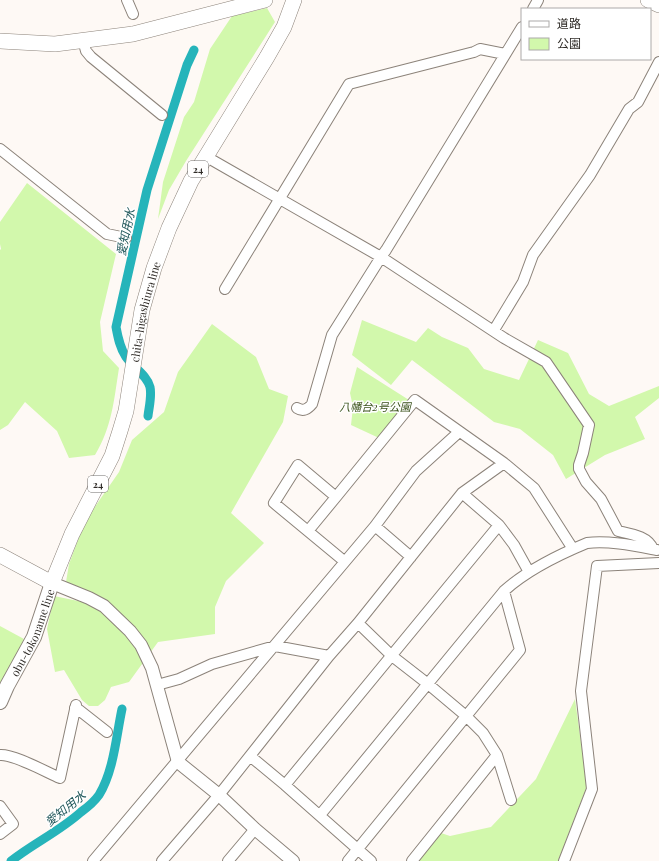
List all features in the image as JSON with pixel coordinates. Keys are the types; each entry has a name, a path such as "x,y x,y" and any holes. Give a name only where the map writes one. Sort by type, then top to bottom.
{"main road":[{"path":"0,41 55,44 133,34 265,0"},
{"name":"chita-higashiura line","path":"52,583 72,534 112,456 126,411 142,310 154,268 180,201 267,57 284,27 294,0"},
{"path":"648,0 659,5"},
{"path":"0,555 52,583"},
{"name":"obu-tokoname line","path":"0,702 34,636 52,583"}],"street":[{"path":"127,0 133,14"},
{"path":"297,408 306,410 312,404 332,335 386,250 521,29"},
{"path":"83,40 86,51 91,57 162,115"},
{"path":"225,289 349,84 474,52 480,49 505,54"},
{"path":"494,330 523,282 533,255 590,175 629,109 638,102 659,62"},
{"path":"0,150 107,234 126,238"},
{"path":"206,156 381,257 546,362 589,425 579,465 579,469 586,482 601,499 618,531 646,540 656,550"},
{"path":"308,531 415,400 504,463 534,488 573,549"},
{"path":"93,861 178,762 344,561 375,526 416,471 459,432"},
{"path":"162,861 219,795 329,656 358,623 462,493 504,463"},
{"path":"336,497 298,465 274,503 344,561"},
{"path":"462,493 499,525 514,545 529,572"},
{"path":"286,785 499,525"},
{"path":"375,526 411,557"},
{"path":"320,815 504,591 515,581 529,572 587,543 596,542 656,550"},
{"path":"564,861 592,789 581,691 597,566 659,563"},
{"path":"52,583 89,598 104,606 118,619 141,645 152,668 178,762 219,795 290,860"},
{"path":"348,861 520,650 504,591"},
{"path":"358,623 392,656 466,716 483,733 497,755 511,800"},
{"path":"157,685 179,679 212,664 274,646 329,656"},
{"path":"0,754 5,754 60,778 75,707 107,732"},
{"path":"412,861 497,755"},
{"path":"250,756 286,785 371,861"},
{"path":"0,806 13,824 0,834"},
{"path":"228,861 255,829"}],"green space":[{"path":"267,8 275,22 186,161 169,190 158,219 163,182 184,117 194,102 210,49 232,16"},
{"path":"27,183 116,254 100,322 103,351 119,368 109,424 101,445 95,455 69,458 57,431 25,402 8,425 0,430 0,222"},
{"path":"362,320 416,342 428,328 442,337 468,348 484,369 519,380 538,340 568,353 589,394 609,406 659,386 659,398 635,417 645,439 605,455 566,479 553,455 520,429 494,422 412,360 391,385 352,355"},
{"path":"212,324 256,357 269,389 288,396 283,422 231,513 264,543 226,581 215,607 215,634 158,642 129,682 111,687 105,700 98,706 89,706 82,700 64,670 55,672 47,629 54,596 83,602 86,592 66,582 69,564 85,521 119,472 132,440 164,412 178,372"},
{"name":"八幡台2号公園","path":"357,367 409,400 379,438 351,425 353,407 350,393"},
{"path":"0,626 24,639 0,691"},
{"path":"575,699 587,786 558,861 418,861 441,833 450,836 491,827 536,779"}],"waterway":[{"name":"愛知用水","path":"148,416 151,398 150,387 143,375 124,354 116,327 147,190 187,65 194,50"},
{"name":"愛知用水","path":"11,861 73,819 99,795 108,775 114,753 122,709"}]}
